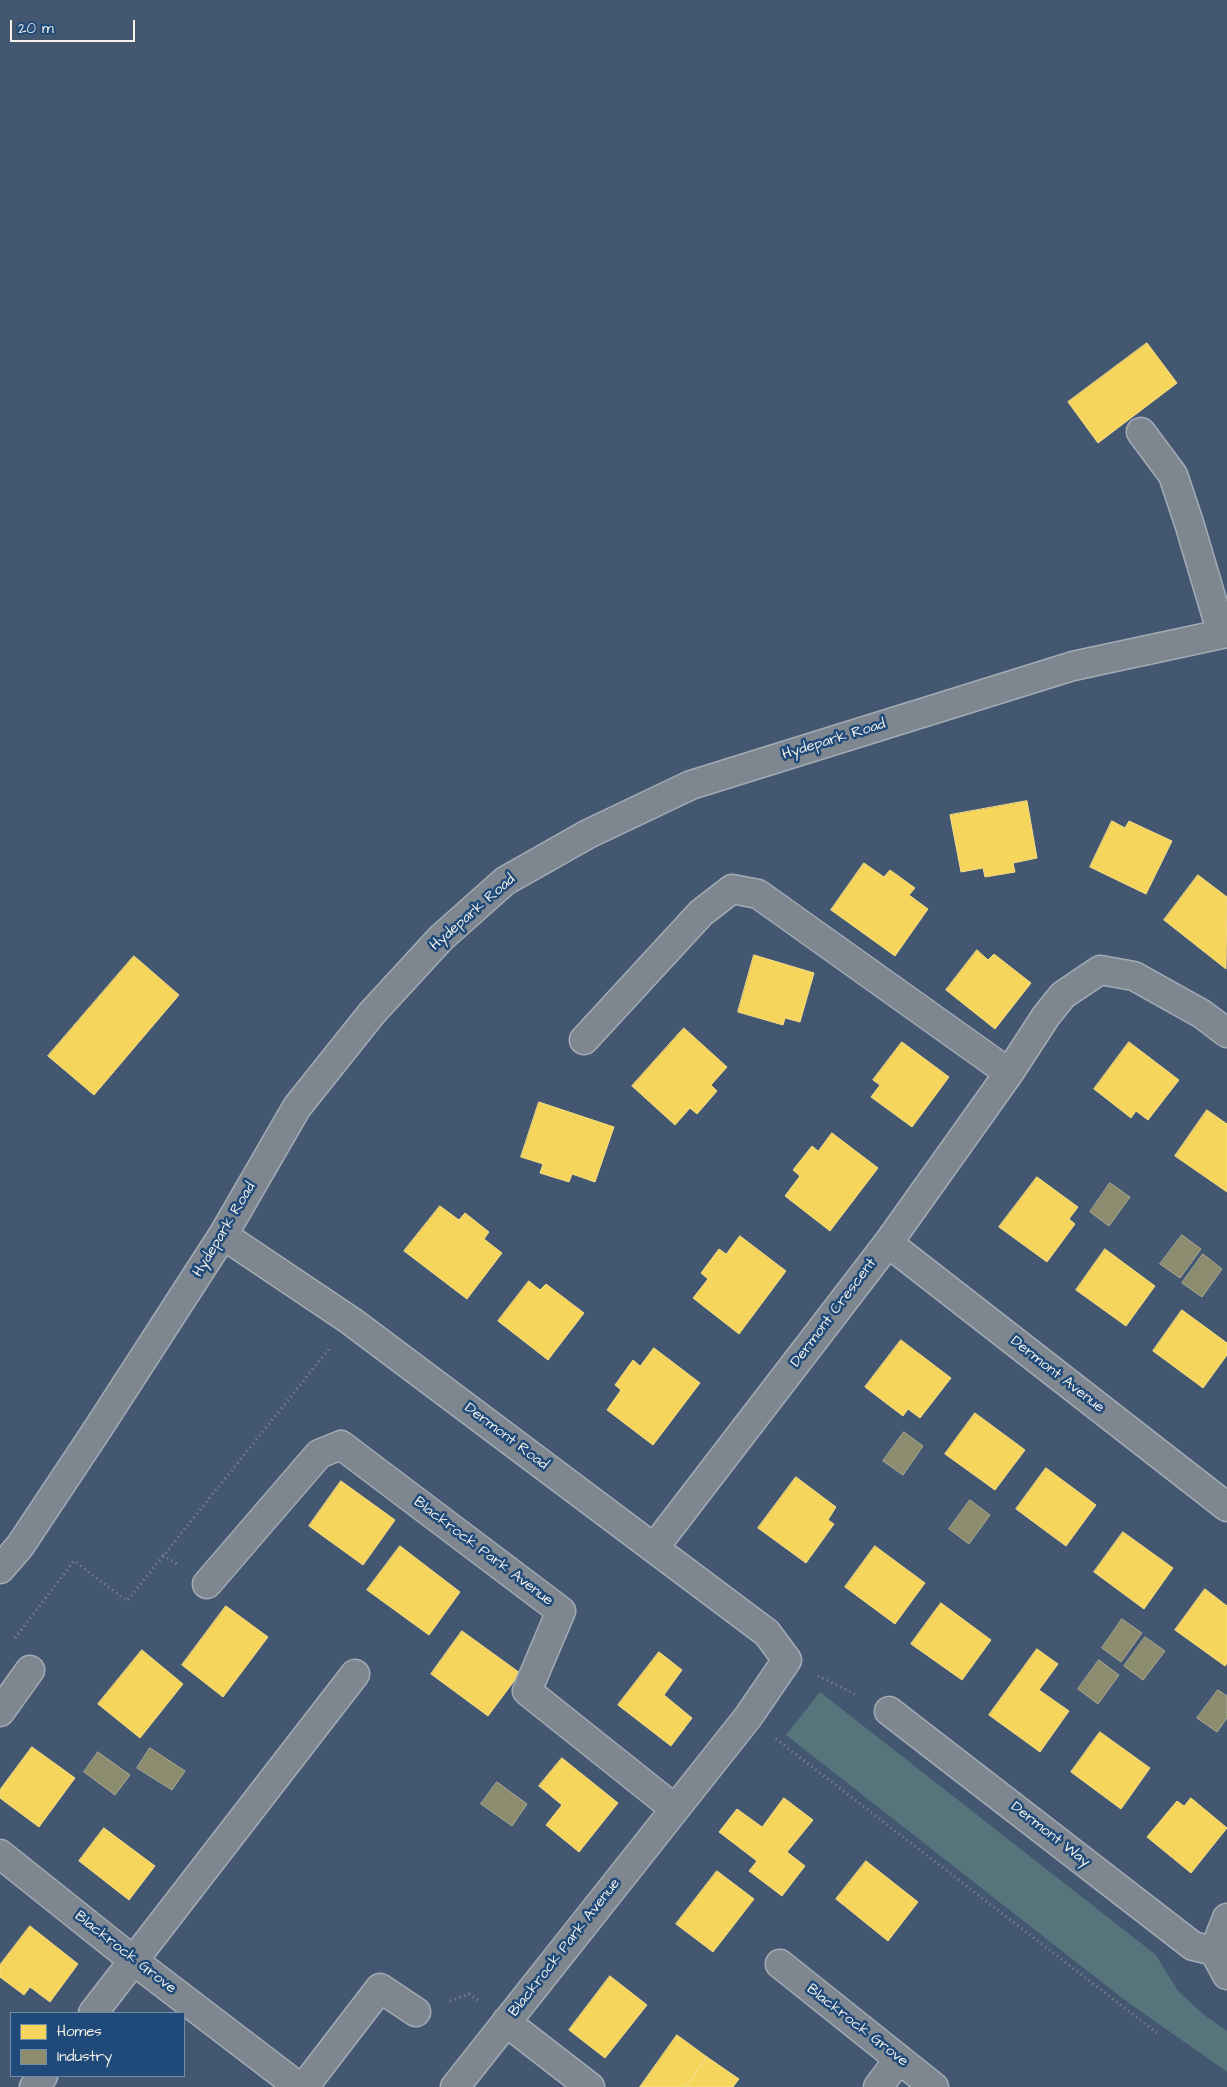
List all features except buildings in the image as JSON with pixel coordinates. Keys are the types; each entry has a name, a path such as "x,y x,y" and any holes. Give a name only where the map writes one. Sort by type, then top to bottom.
{"street":[{"path":"1141,432 1173,475 1224,634"},
{"name":"Hydepark Road","path":"0,1569 20,1546 223,1235 297,1107 372,1013 441,938 505,881 588,834 691,785 1073,666 1224,634"},
{"path":"584,1040 701,913 732,889 758,894 1009,1073"},
{"name":"Dermont Crescent","path":"654,1548 888,1243 1009,1073 1046,1016 1064,995 1100,970 1134,976 1202,1014 1227,1033"},
{"name":"Dermont Road","path":"223,1235 351,1321 767,1633 784,1654"},
{"name":"Dermont Avenue","path":"888,1243 1227,1507"},
{"name":"Blackrock Park Avenue","path":"206,1584 319,1454 340,1445 561,1611 528,1691 675,1809"},
{"name":"Blackrock Park Avenue","path":"455,2087 748,1717 784,1654"},
{"path":"0,1712 30,1670"},
{"path":"94,2012 355,1674"},
{"name":"Dermont Way","path":"889,1711 1193,1946 1214,1950"},
{"name":"Blackrock Grove","path":"0,1854 134,1961 299,2087"},
{"path":"1227,1918 1214,1950 1227,1975"},
{"name":"Blackrock Grove","path":"780,1964 934,2087"},
{"path":"304,2087 380,1988 416,2012"},
{"path":"506,2022 590,2087"},
{"path":"878,2087 898,2059"},
{"path":"34,2087 42,2077"}],"path":[{"path":"11,1642 74,1561 127,1601 351,1321"},
{"path":"784,1654 889,1711"},
{"path":"748,1717 1158,2033"},
{"path":"416,2012 469,1994 506,2022"}],"green space":[{"path":"820,1692 1156,1955 1178,1991 1204,2015 1227,2031 1227,2072 1122,1998 786,1735"}]}
